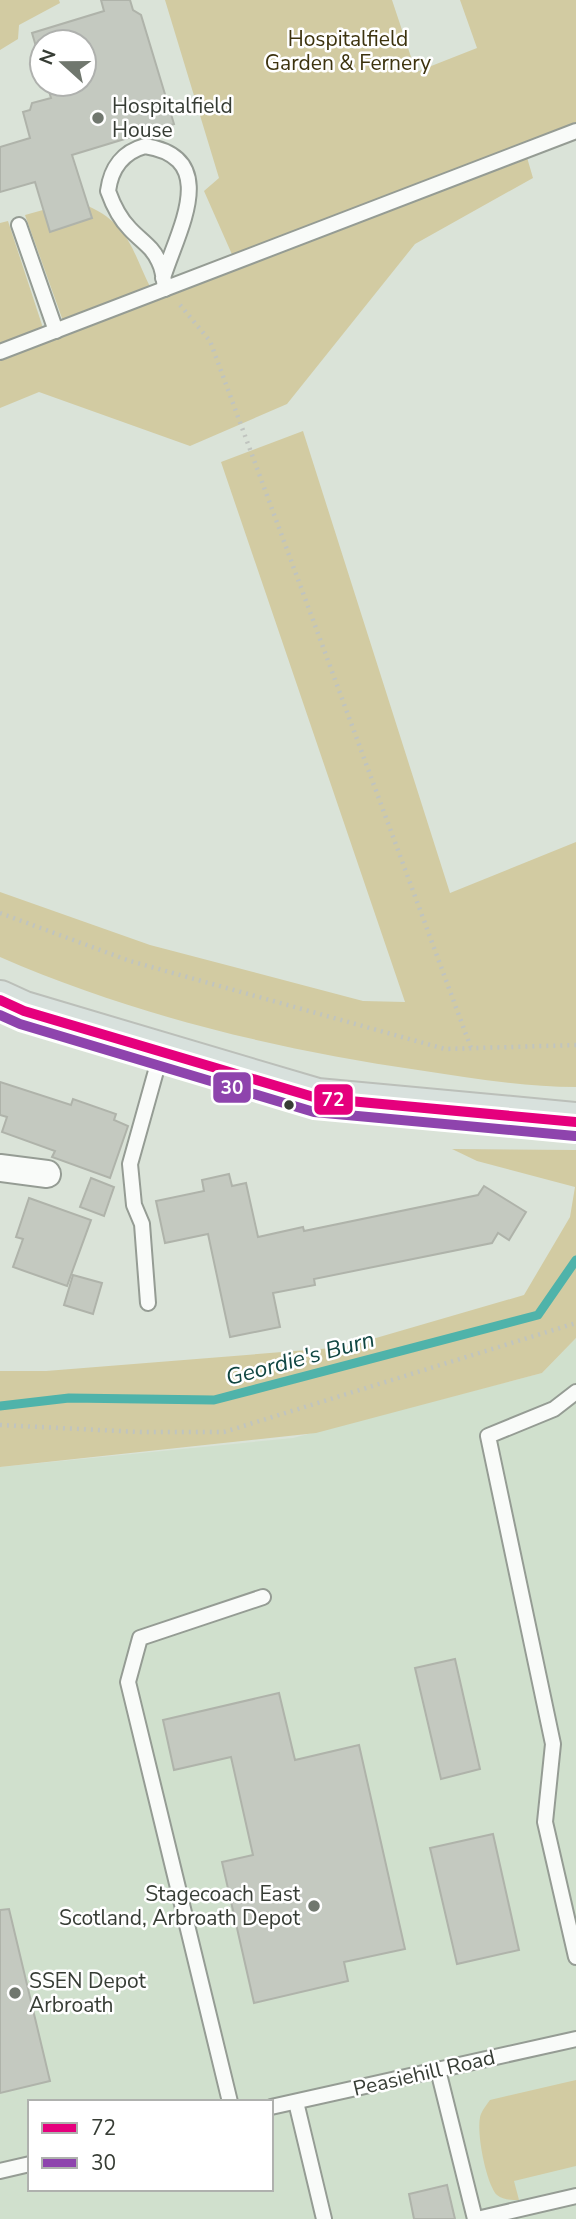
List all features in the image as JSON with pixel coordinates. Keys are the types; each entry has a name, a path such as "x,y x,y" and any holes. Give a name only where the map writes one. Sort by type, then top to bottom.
{"main road":[{"path":"0,1000 24,1010 317,1098 576,1122"}],"street":[{"path":"0,1168 47,1174"}],"lane":[{"path":"0,352 56,331 164,283 576,131"},
{"path":"145,146 172,154 187,172 188,209 164,283 160,263 116,211 107,191 116,166 127,154 145,146"},
{"path":"19,225 56,331"},
{"path":"148,1303 142,1224 134,1205 130,1164 162,1052"},
{"path":"576,1392 554,1409 488,1436 553,1744 545,1822 576,1957"},
{"path":"230,2100 128,1682 140,1638 263,1597"},
{"name":"Peasiehill Road","path":"273,2107 576,2039"},
{"path":"438,2070 476,2219 576,2196"},
{"path":"296,2102 324,2219"},
{"path":"0,2171 28,2164"}],"path":[{"path":"164,283 210,341 471,1048"},
{"path":"0,913 130,961 445,1049 576,1045"},
{"path":"0,1425 140,1432 224,1432 576,1323"}],"shaded area":[{"path":"576,1338 576,2219 0,2219 0,1467 293,1438 542,1373"}],"green space":[{"path":"0,0 59,0 60,3 19,25 18,39 0,50"},
{"name":"Hospitalfield Garden & Fernery","path":"165,0 392,0 416,72 477,48 460,0 576,0 576,122 526,154 533,178 415,244 287,404 190,446 39,392 0,408 0,360 84,328 80,315 63,321 25,215 43,210 50,231 91,218 88,206 103,214 124,234 157,299 238,268 204,191 219,178"},
{"path":"8,221 43,328 0,344 0,223"},
{"path":"303,431 450,893 576,842 576,1087 517,1084 311,1052 153,1013 50,978 0,957 0,892 150,945 363,1001 405,1002 221,462"},
{"path":"452,1149 576,1150 576,1338 542,1373 316,1433 0,1467 0,1371 46,1371 345,1347 524,1295 570,1217 575,1187 477,1161"},
{"path":"576,2080 576,2166 514,2181 519,2200 499,2197 489,2180 483,2156 479,2131 484,2108 490,2100"}],"building":[{"name":"Hospitalfield House","path":"101,0 130,0 133,10 141,15 174,124 72,155 92,218 50,232 35,182 0,192 0,147 30,138 23,112 30,110 32,103 51,98 98,98 98,28 48,28 104,11"},
{"path":"0,1082 71,1105 73,1099 116,1114 114,1120 128,1126 110,1178 52,1157 55,1151 2,1132 7,1117 0,1115"},
{"path":"229,1174 232,1186 246,1183 258,1237 303,1227 304,1231 478,1195 484,1186 526,1212 509,1240 498,1233 492,1243 314,1279 315,1285 273,1293 280,1327 230,1337 208,1234 165,1243 156,1201 204,1191 202,1180"},
{"path":"91,1178 114,1187 104,1216 80,1207"},
{"path":"29,1198 91,1220 67,1286 13,1267 23,1239 16,1237"},
{"path":"73,1275 102,1283 93,1314 64,1305"},
{"path":"455,1659 480,1769 441,1779 415,1668"},
{"name":"Stagecoach East Scotland, Arbroath Depot","path":"279,1693 295,1760 359,1745 405,1949 344,1962 348,1981 254,2003 222,1862 253,1855 231,1757 174,1770 163,1720"},
{"path":"493,1834 519,1950 457,1964 430,1848"},
{"name":"SSEN Depot Arbroath","path":"9,1909 50,2081 0,2093 0,1910"},
{"path":"447,2185 455,2219 414,2219 409,2194"}],"waterway":[{"name":"Geordie's Burn","path":"0,1406 69,1398 214,1400 538,1315 576,1260"}],"transit line":[{"name":"72","path":"0,1000 24,1011 317,1098 576,1122"},
{"name":"30","path":"0,1015 20,1024 314,1112 575,1136"}],"place":[{"name":"Hospitalfield House","path":"98,118"},
{"name":"Stagecoach East Scotland, Arbroath Depot","path":"314,1906"},
{"name":"SSEN Depot Arbroath","path":"15,1993"}]}
